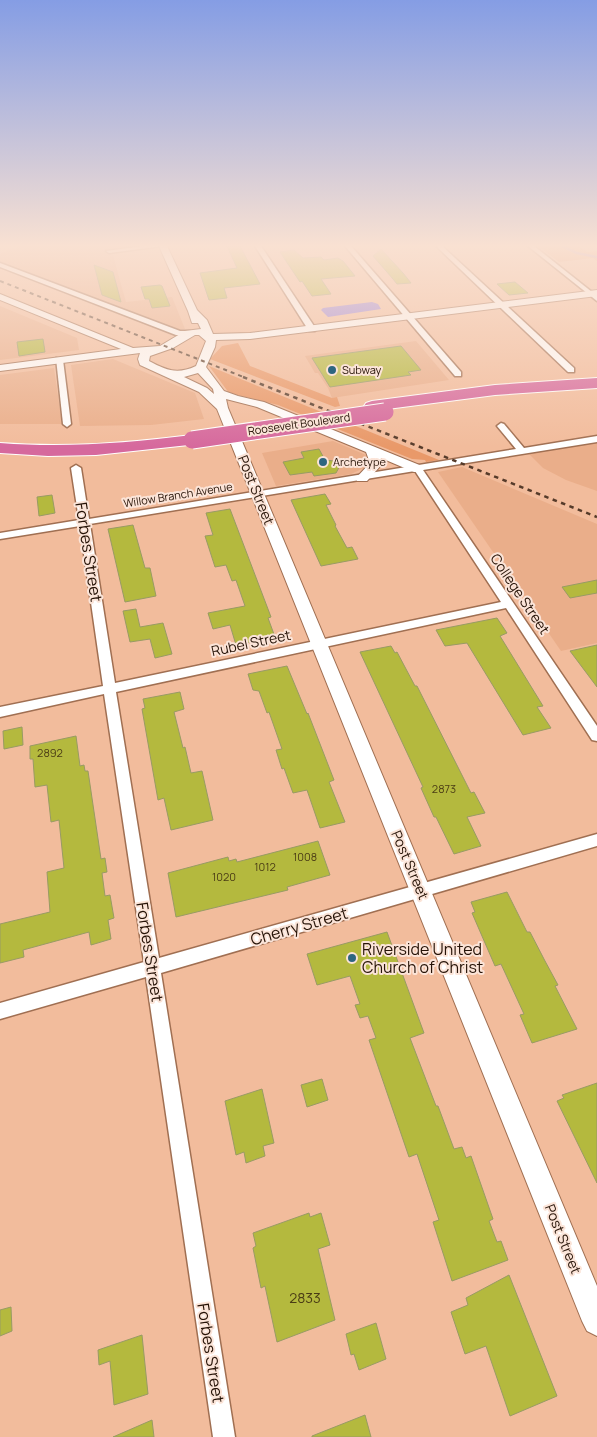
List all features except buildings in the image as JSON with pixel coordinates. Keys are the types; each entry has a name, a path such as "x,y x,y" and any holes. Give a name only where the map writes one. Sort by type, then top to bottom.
{"highway":[{"name":"Roosevelt Boulevard","path":"0,448 80,450 121,448 495,390 597,383"},
{"name":"Roosevelt Boulevard","path":"378,409 597,389"},
{"name":"Roosevelt Boulevard","path":"0,438 112,440 190,436"}],"main road":[{"path":"39,313 123,347 136,350"},
{"path":"191,333 196,323 194,313"},
{"path":"195,313 202,320 209,340 201,367 203,372 216,384 220,393 233,399 266,406 418,469"},
{"path":"150,367 144,363 144,356 166,347 179,335 202,332 209,340 218,343 244,339 250,336 434,313"},
{"path":"83,331 88,339 90,351 99,355"},
{"path":"0,368 166,347"},
{"name":"Post Street","path":"99,355 124,357 199,388 205,391 222,408"},
{"path":"168,375 187,374 201,367"},
{"name":"Post Street","path":"220,393 222,408 228,423 597,1321"},
{"path":"228,423 236,411 243,408 266,406"},
{"path":"362,478 376,464 372,450"}],"street":[{"path":"123,313 179,335"},
{"path":"302,313 312,328"},
{"path":"406,313 458,374"},
{"path":"511,313 571,370"},
{"path":"58,360 68,424"},
{"path":"501,426 522,451"},
{"name":"Willow Branch Avenue","path":"0,536 597,439"},
{"name":"Forbes Street","path":"76,468 224,1437"},
{"name":"College Street","path":"418,469 597,736"},
{"name":"Rubel Street","path":"0,712 509,604"},
{"name":"Cherry Street","path":"0,1011 597,840"}],"shaded area":[{"path":"0,313 17,313 77,338 79,350 0,360"},
{"path":"134,313 179,313 185,329 179,330"},
{"path":"324,313 354,313 328,317"},
{"path":"416,341 449,380 332,398 328,388 318,373 315,373 305,356"},
{"path":"238,343 250,366 332,398 337,397 340,406 335,407 210,359 222,346"},
{"path":"113,359 195,393 204,419 151,425 80,426 71,365"},
{"path":"209,366 439,460 426,462 425,460 412,459 278,405 229,393"},
{"path":"54,368 62,424 0,424 0,375"},
{"path":"333,441 366,455 368,460 364,468 351,474 276,486 262,453"},
{"path":"597,442 597,491 566,480 543,468 528,453"},
{"path":"462,467 597,524 597,643 561,651 438,472"}],"railway":[{"path":"81,313 246,378"},
{"path":"243,377 597,517"}],"place":[{"name":"Subway","path":"332,370"},
{"name":"Archetype","path":"323,462"},
{"name":"Riverside United Church of Christ","path":"352,958"}]}
